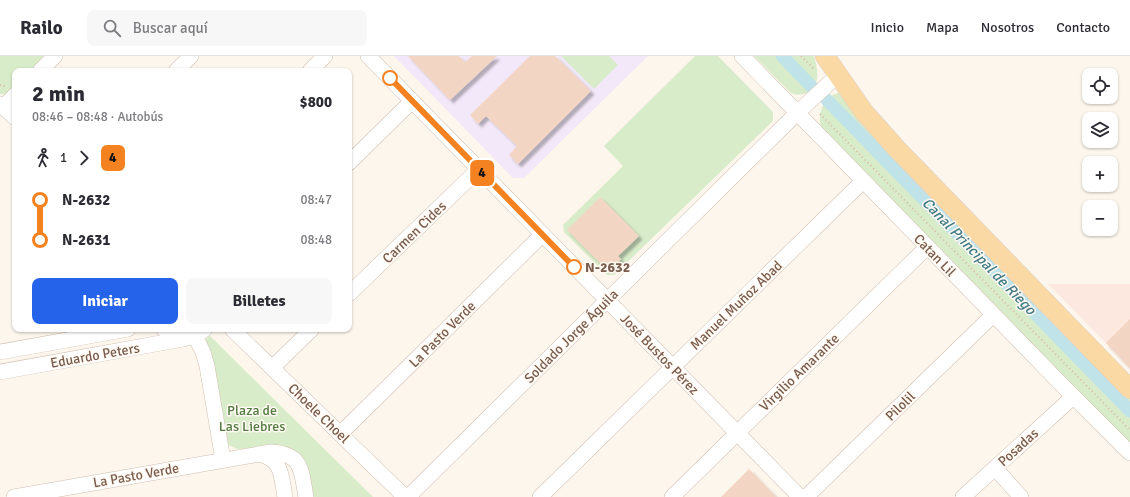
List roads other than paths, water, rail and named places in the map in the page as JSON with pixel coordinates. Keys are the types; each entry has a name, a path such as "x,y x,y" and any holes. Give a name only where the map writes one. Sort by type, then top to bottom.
{"main road":[{"path":"821,64 838,75 864,112 897,149 1130,389"}],"street":[{"path":"43,68 55,56"},
{"path":"179,68 191,56"},
{"path":"313,68 325,56"},
{"name":"José Bustos Pérez","path":"368,56 800,497"},
{"name":"Catan Lil","path":"742,56 1073,397 1130,453"},
{"name":"Soldado Jorge Águila","path":"406,497 797,113 838,75"},
{"path":"12,97 2,105 12,115"},
{"path":"352,160 412,101"},
{"name":"Carmen Cides","path":"352,291 479,169"},
{"name":"Manuel Muñoz Abad","path":"540,497 863,181"},
{"name":"La Pasto Verde","path":"340,434 543,234"},
{"name":"Virgilio Amarante","path":"672,497 927,247"},
{"name":"Pilolil","path":"806,497 993,315"},
{"name":"Eduardo Peters","path":"0,352 91,332"},
{"path":"183,332 196,334 203,352 207,366 223,460"},
{"name":"Choele Choel","path":"235,332 406,497"},
{"path":"272,368 309,332"},
{"name":"Eduardo Peters","path":"0,372 196,334"},
{"name":"Posadas","path":"963,497 1073,397"},
{"name":"La Pasto Verde","path":"14,497 271,452 291,456 296,460 302,473 306,497"},
{"path":"258,454 271,458 276,462 279,468 285,497"},
{"path":"995,468 1021,497"}],"waterway":[{"path":"782,56 813,88"},
{"name":"Canal Principal de Riego","path":"827,100 1130,411"}],"place":[{"name":"N-2632","path":"574,267"}],"park label":[{"name":"Plaza de Las Liebres","path":"252,418"}]}
